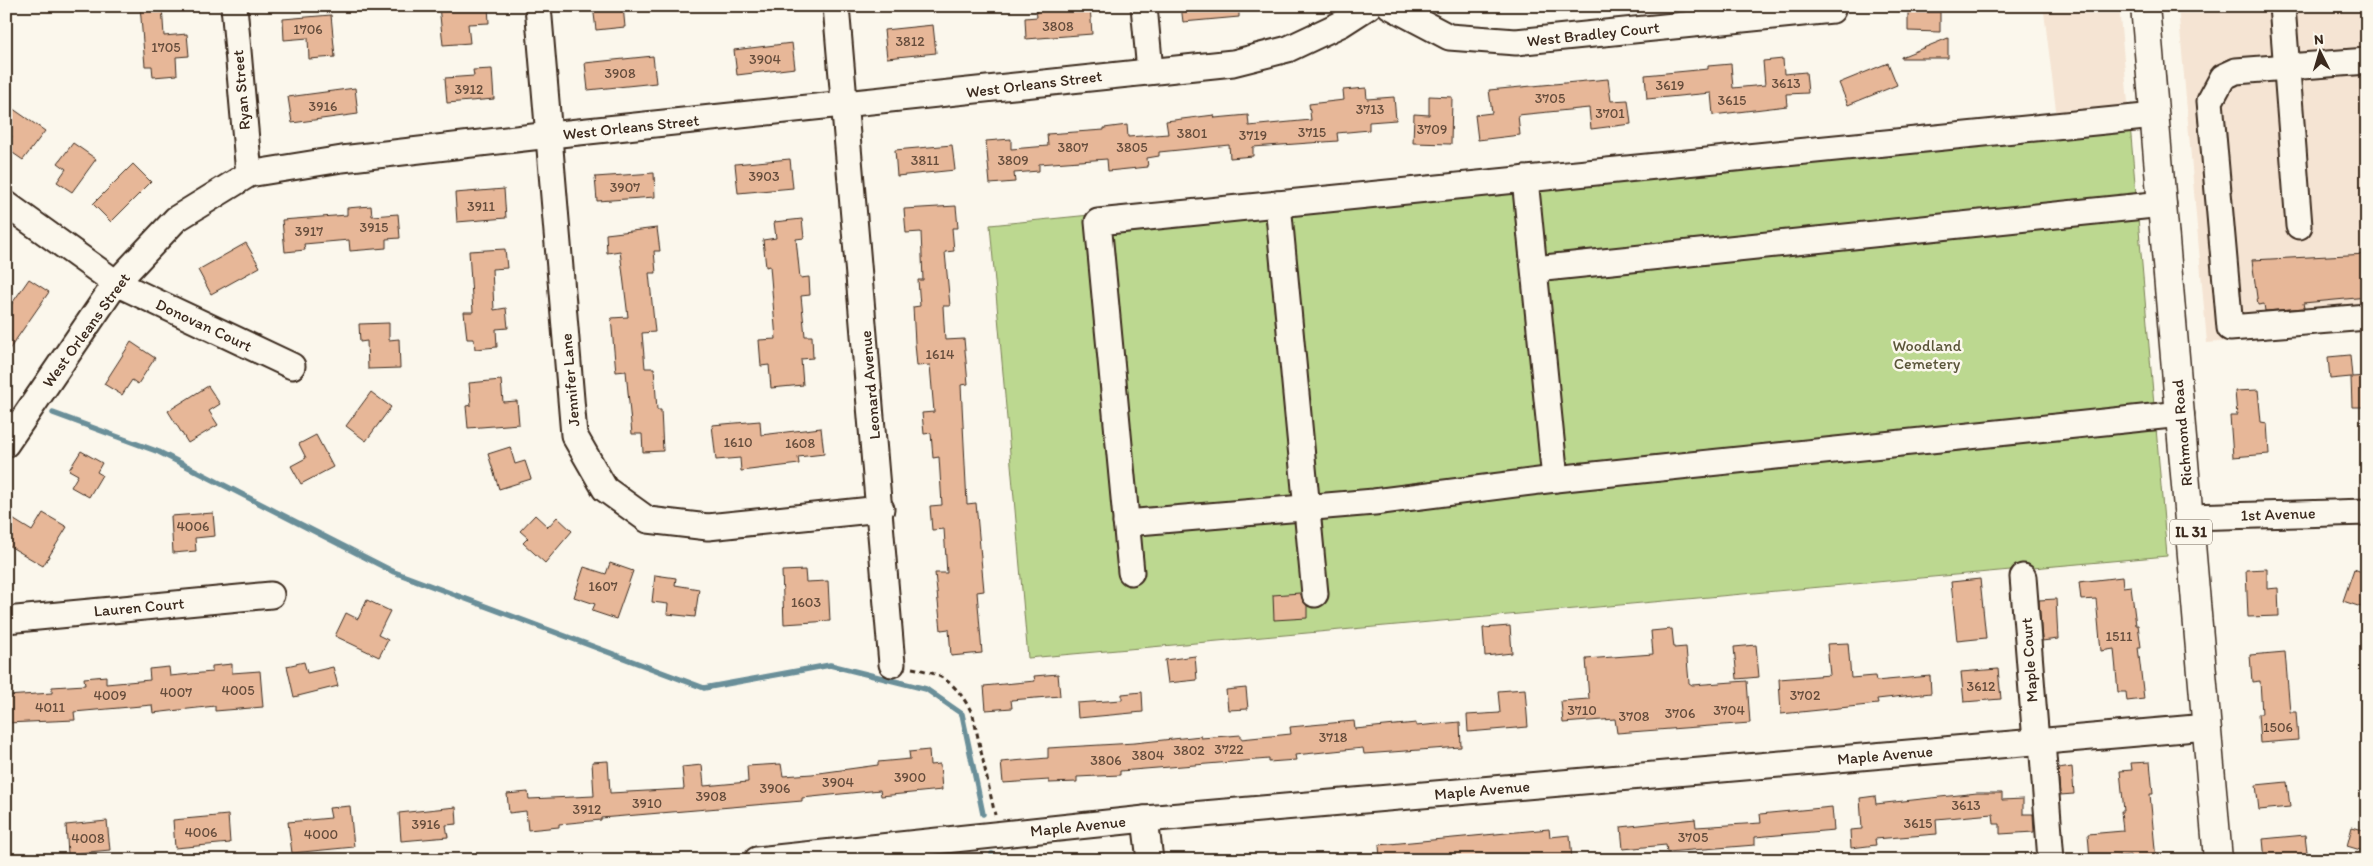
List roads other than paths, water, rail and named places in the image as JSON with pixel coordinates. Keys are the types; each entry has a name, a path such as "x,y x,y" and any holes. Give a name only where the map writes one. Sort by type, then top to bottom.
{"main road":[{"name":"Richmond Road","path":"2145,6 2218,860"}],"street":[{"name":"Ryan Street","path":"234,6 249,174"},
{"name":"Jennifer Lane","path":"538,6 574,435 605,489 648,520 708,527 881,509"},
{"name":"Leonard Avenue","path":"836,6 881,509 892,664"},
{"path":"1144,6 1150,71"},
{"name":"West Orleans Street","path":"6,444 116,283 176,219 249,174 342,159 550,135 846,106 1233,63 1288,49 1341,24 1369,6"},
{"name":"West Bradley Court","path":"1390,6 1449,37 1516,42 1832,10"},
{"path":"2282,6 2298,226"},
{"path":"2367,61 2236,71 2222,77 2210,101 2230,328 2367,317"},
{"path":"1131,572 1098,222 2155,116"},
{"path":"1525,179 1555,479"},
{"name":"Donovan Court","path":"6,204 116,283 292,366"},
{"path":"1278,204 1305,507 1315,594"},
{"path":"1535,268 2163,204"},
{"path":"1126,523 1374,502 1555,479 2181,414"},
{"name":"1st Avenue","path":"2190,518 2367,512"},
{"name":"Maple Court","path":"2023,578 2051,860"},
{"name":"Lauren Court","path":"6,620 271,595"},
{"name":"Maple Avenue","path":"757,860 821,857 1000,834 1145,819 2207,727"},
{"path":"1145,819 1150,860"}],"waterway":[{"path":"6,384 10,386"},
{"path":"53,413 159,452 394,572 704,688 830,665 926,689 962,714 983,814"},
{"path":"992,854 992,860"}],"park label":[{"name":"Woodland Cemetery","path":"1927,354"}]}
